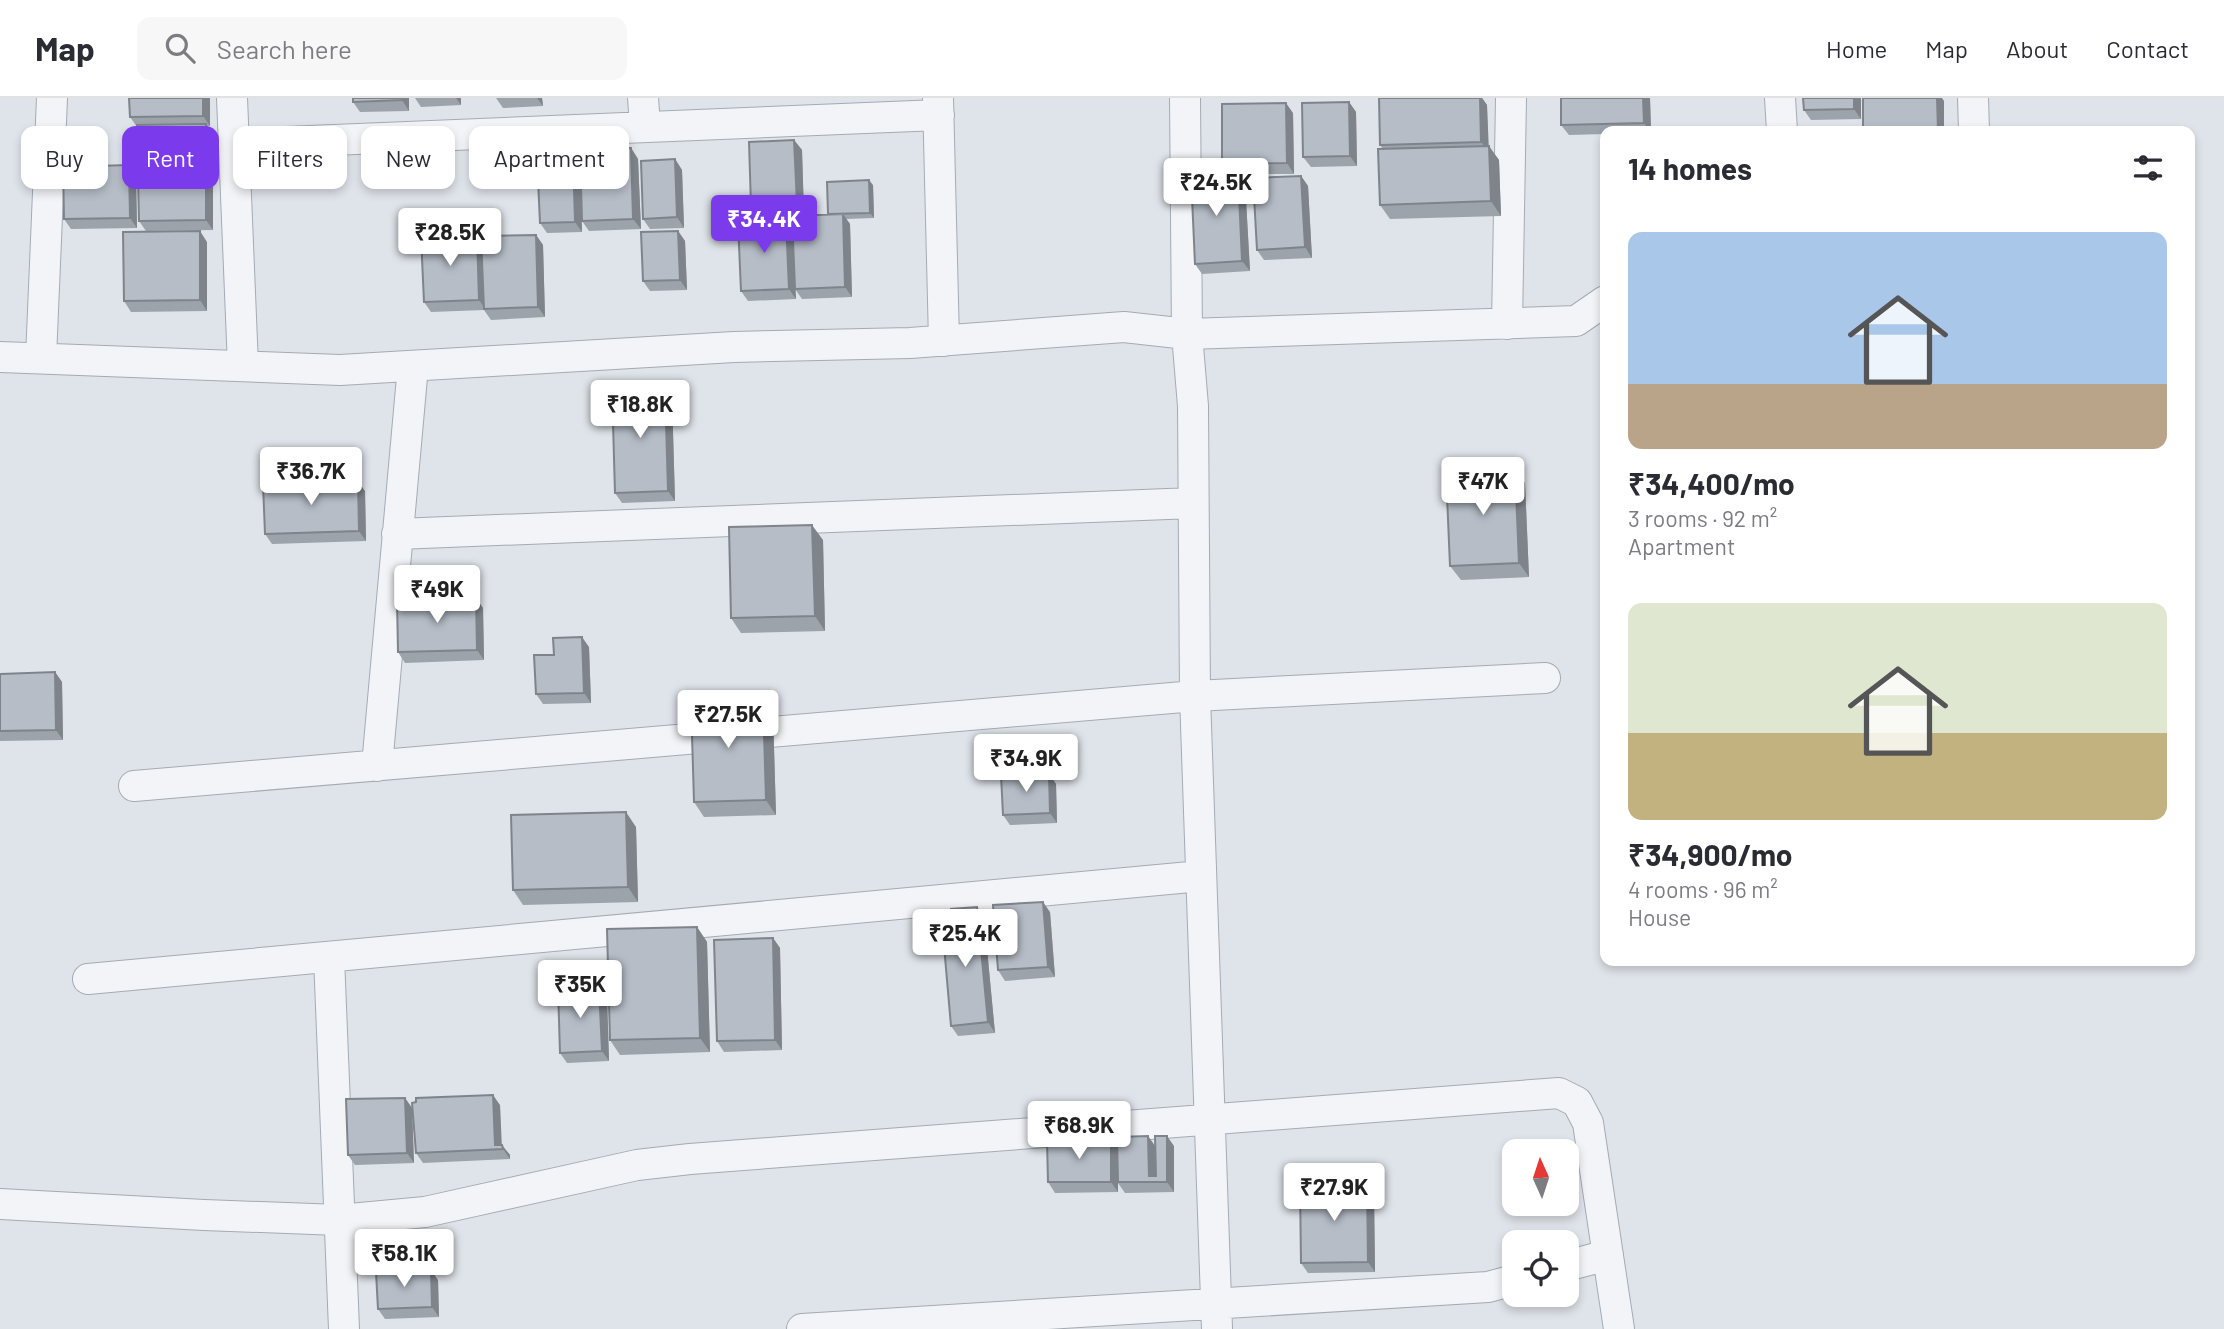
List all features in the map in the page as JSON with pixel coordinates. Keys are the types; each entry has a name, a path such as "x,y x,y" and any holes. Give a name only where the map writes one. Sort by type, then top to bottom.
{"street":[{"path":"41,358 52,98"},
{"path":"232,98 233,126"},
{"path":"1185,98 1187,334 1193,406 1195,696 1216,1316"},
{"path":"1507,324 1511,98"},
{"path":"1780,98 1782,126"},
{"path":"1973,98 1974,126"},
{"path":"347,135 644,112 938,107 944,341"},
{"path":"236,189 243,366"},
{"path":"0,357 340,370 734,347 944,341 1124,327 1187,334 1576,321 1600,304"},
{"path":"377,766 412,366"},
{"path":"397,534 1194,503"},
{"path":"134,786 1195,696 1545,678"},
{"path":"88,979 1201,876"},
{"path":"329,957 344,1329"},
{"path":"0,1204 340,1220 425,1212 637,1165 1210,1118 1559,1093 1577,1102 1588,1123 1619,1329"},
{"path":"1579,1263 1608,1255"},
{"path":"802,1329 1216,1316 1488,1287 1502,1283"}],"building":[{"path":"129,98 203,98 203,116 130,117"},
{"path":"353,98 402,98 402,100 353,102"},
{"path":"1379,98 1480,98 1481,142 1380,145"},
{"path":"1561,98 1643,98 1644,123 1561,125"},
{"path":"1803,98 1854,98 1854,109 1804,110"},
{"path":"1863,98 1937,98 1938,126 1863,126"},
{"path":"1349,102 1350,156 1303,157 1302,103"},
{"path":"1286,103 1287,163 1222,164 1222,104"},
{"path":"206,124 206,126 137,126"},
{"path":"794,140 797,204 751,206 749,142"},
{"path":"1489,146 1491,201 1380,205 1378,149"},
{"path":"629,148 633,219 582,221 581,189 629,189"},
{"path":"675,159 677,217 643,219 641,161"},
{"path":"122,165 122,189 129,189 130,218 64,219 63,189 108,189 108,166"},
{"path":"1238,172 1242,261 1195,264 1191,175"},
{"path":"1301,176 1305,247 1257,250 1253,178"},
{"path":"869,180 870,213 828,214 827,182"},
{"path":"138,189 206,189 206,220 139,221"},
{"path":"538,189 574,189 575,222 540,223"},
{"path":"843,214 845,287 795,289 792,216"},
{"path":"786,220 789,289 741,291 738,222"},
{"path":"200,231 200,300 124,301 123,232"},
{"path":"678,231 680,280 643,281 641,232"},
{"path":"477,235 479,300 424,302 421,236"},
{"path":"536,235 538,307 484,309 481,236"},
{"path":"665,387 668,491 615,493 612,388"},
{"path":"1515,468 1519,563 1450,566 1446,472"},
{"path":"358,481 359,531 265,534 263,484"},
{"path":"812,525 815,616 731,618 729,527"},
{"path":"476,598 477,650 398,652 397,600"},
{"path":"582,637 584,693 536,694 534,655 554,655 553,638"},
{"path":"55,672 56,730 0,731 0,674"},
{"path":"763,699 766,800 694,802 691,701"},
{"path":"1049,774 1050,813 1003,815 1001,775"},
{"path":"626,812 628,887 513,890 511,815"},
{"path":"1043,902 1048,967 998,970 993,905"},
{"path":"977,907 988,1022 951,1026 943,934 953,933 951,909"},
{"path":"697,927 700,1038 610,1040 607,929"},
{"path":"773,938 775,1040 717,1041 714,940"},
{"path":"599,987 602,1051 560,1053 558,988"},
{"path":"493,1095 495,1145 502,1145 503,1149 416,1153 412,1103 416,1102 416,1098"},
{"path":"405,1098 407,1153 348,1155 346,1099"},
{"path":"1148,1136 1149,1176 1156,1176 1155,1136 1167,1136 1167,1182 1118,1182 1117,1137"},
{"path":"1111,1139 1111,1182 1048,1182 1047,1140"},
{"path":"1367,1183 1368,1262 1301,1263 1300,1184"},
{"path":"431,1270 432,1307 378,1309 376,1272"}]}
